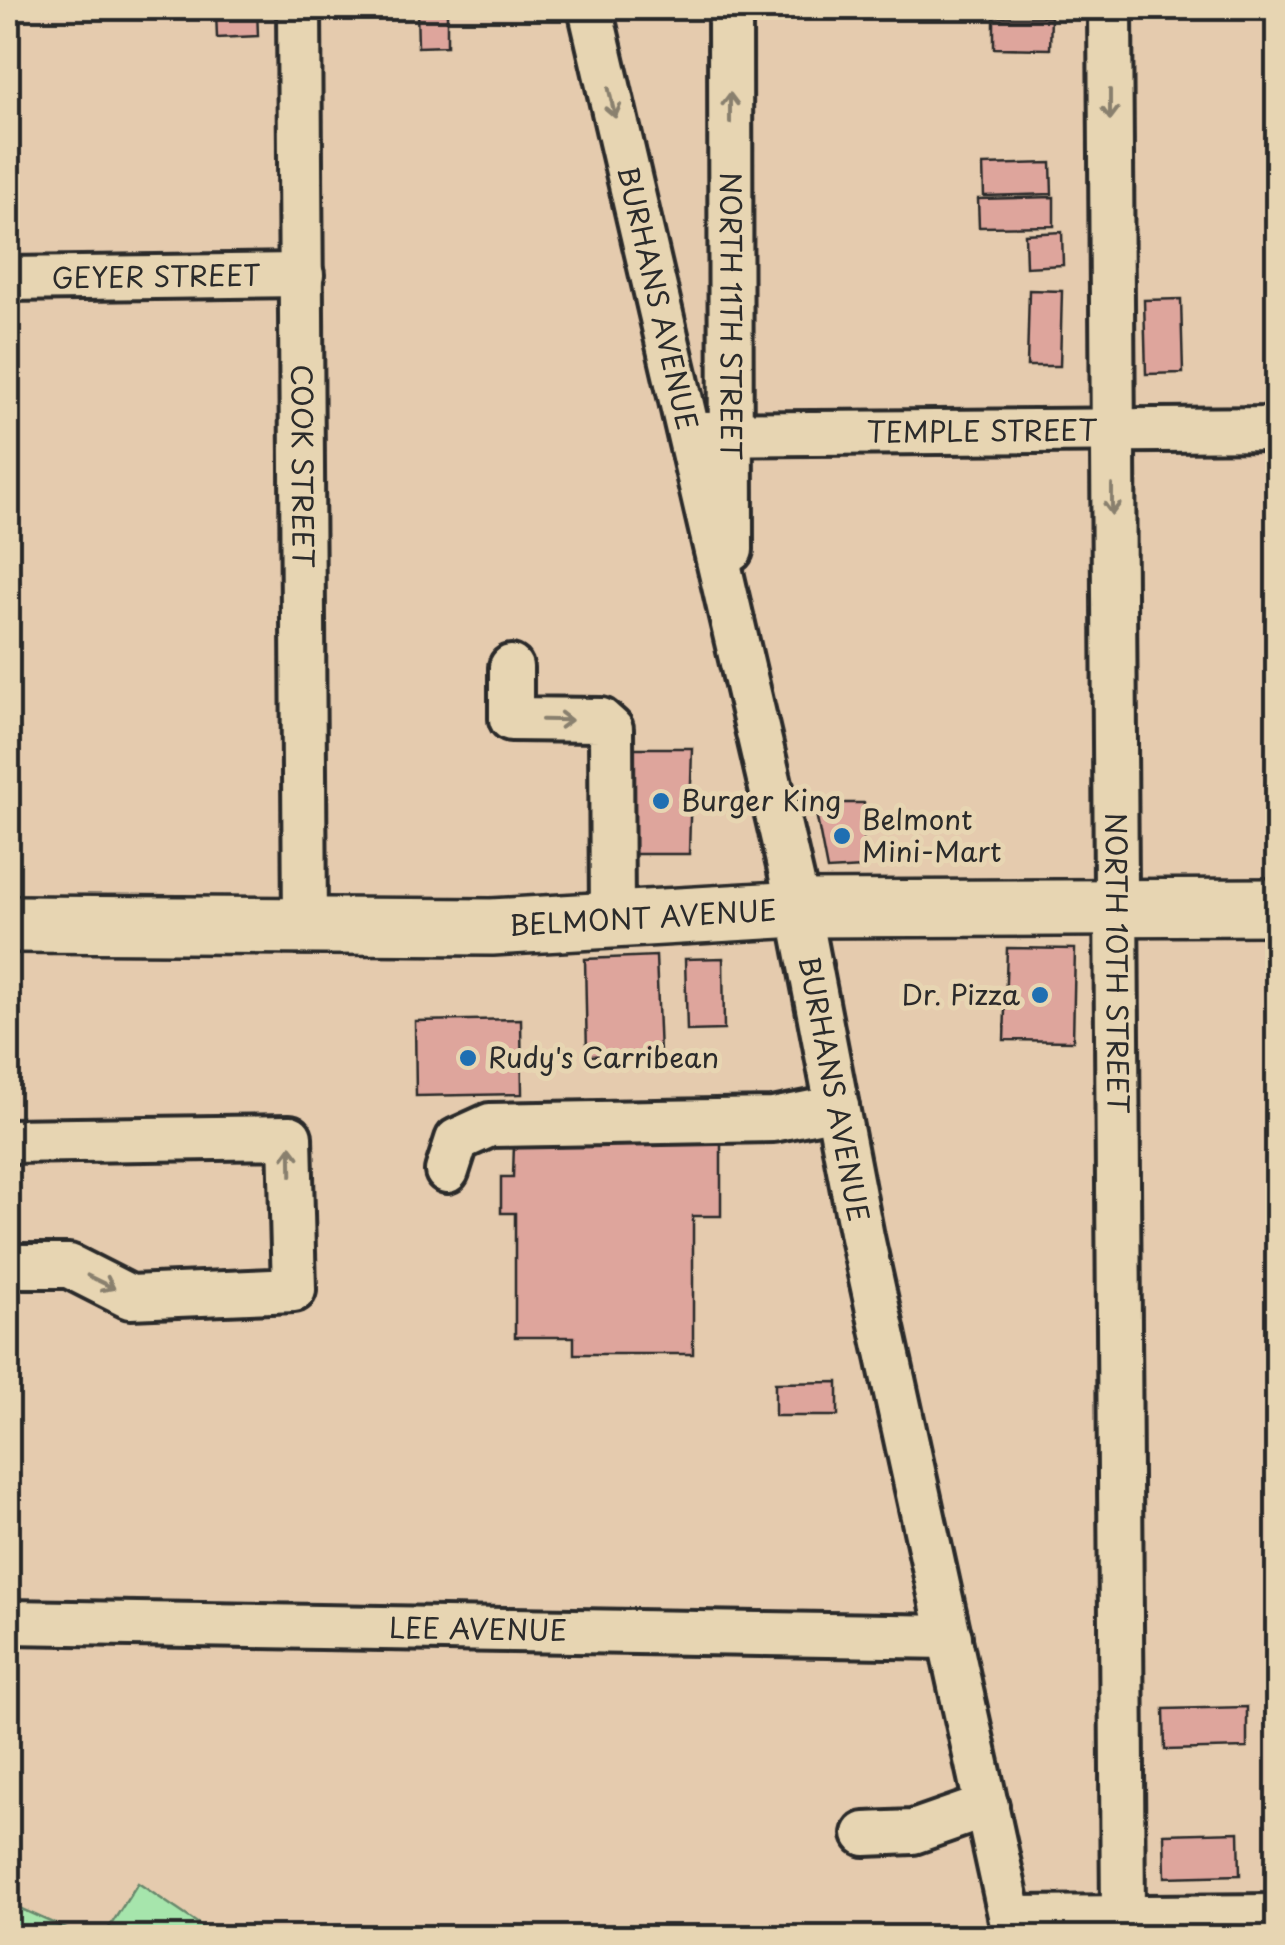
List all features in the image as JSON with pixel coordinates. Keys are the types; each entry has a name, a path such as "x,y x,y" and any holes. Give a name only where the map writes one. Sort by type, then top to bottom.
{"main road":[{"name":"BELMONT AVENUE","path":"8,924 492,927 798,909 1278,907"}],"street":[{"name":"COOK STREET","path":"299,8 304,926"},
{"name":"BURHANS AVENUE","path":"590,8 798,909 1013,1928"},
{"name":"NORTH 11TH STREET","path":"730,8 731,626"},
{"name":"NORTH 10TH STREET","path":"1110,8 1113,908 1123,1917"},
{"name":"GEYER STREET","path":"8,279 302,275"},
{"name":"TEMPLE STREET","path":"686,434 1278,428"},
{"path":"511,667 511,719 601,720 611,729 612,919"},
{"path":"447,1171 456,1140 490,1125 773,1120 837,1107"},
{"path":"8,1141 290,1137 294,1290 130,1297 69,1266 8,1266"},
{"name":"LEE AVENUE","path":"8,1622 950,1637"},
{"path":"865,1834 913,1832 987,1806"},
{"path":"1013,1928 1123,1917 1278,1916"}],"green space":[{"path":"138,1883 218,1937 103,1937"},
{"path":"8,1903 84,1937 8,1937"}],"building":[{"path":"190,8 257,8 258,36 217,38 216,11 190,13"},
{"path":"447,8 447,46 418,47 417,9"},
{"path":"994,17 1051,17 1050,49 994,48"},
{"path":"1051,163 1052,194 984,196 983,165"},
{"path":"1054,197 1054,226 979,227 978,199"},
{"path":"1062,232 1063,265 1026,267 1025,234"},
{"path":"1029,290 1062,291 1060,366 1027,366"},
{"path":"1181,299 1183,373 1146,374 1144,300"},
{"name":"Burger King","path":"631,748 692,748 689,854 631,854"},
{"name":"Belmont Mini-Mart","path":"814,803 864,803 863,868 827,870"},
{"name":"Dr. Pizza","path":"1007,948 1075,949 1073,1041 1004,1040"},
{"path":"656,956 660,1054 587,1056 585,959"},
{"path":"723,958 724,1030 687,1031 685,959"},
{"name":"Rudy's Carribean","path":"521,1019 522,1094 416,1096 415,1021"},
{"path":"721,1142 721,1216 693,1216 693,1354 574,1354 574,1337 515,1337 515,1213 501,1213 501,1177 513,1177 514,1143"},
{"path":"838,1382 838,1416 775,1416 775,1383"},
{"path":"1247,1707 1247,1748 1165,1750 1164,1709"},
{"path":"1239,1832 1240,1875 1165,1877 1164,1834"}],"place":[{"name":"Burger King","path":"661,801"},
{"name":"Belmont Mini-Mart","path":"842,836"},
{"name":"Dr. Pizza","path":"1040,995"},
{"name":"Rudy's Carribean","path":"468,1058"}]}
